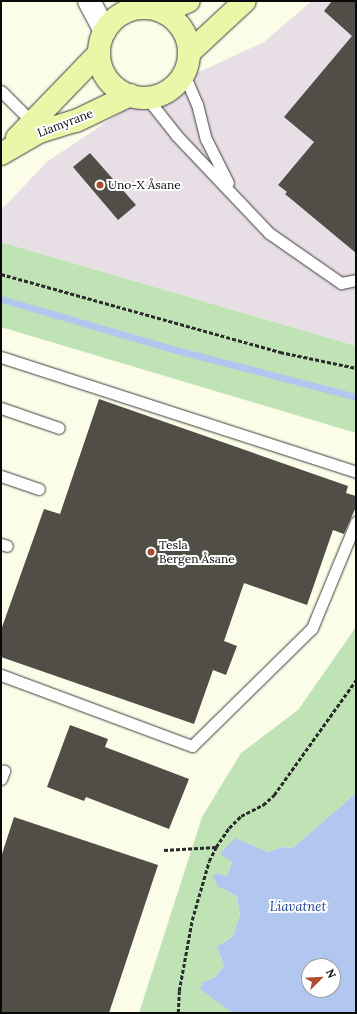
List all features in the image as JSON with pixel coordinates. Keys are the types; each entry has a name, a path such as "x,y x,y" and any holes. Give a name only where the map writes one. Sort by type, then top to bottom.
{"main road":[{"path":"150,7 174,19 188,40 189,53 184,74 169,91 139,97 118,89 108,79 102,67 99,53 105,31 123,13 150,7 189,1"},
{"path":"189,53 245,1"},
{"name":"Liamyrane","path":"1,153 36,127 99,53"},
{"name":"Liamyrane","path":"36,127 76,121 139,97"}],"street":[{"path":"89,1 105,31"}],"lane":[{"path":"184,74 197,104 206,140 232,192"},
{"path":"1,91 36,127"},
{"path":"139,97 232,192 269,233 341,283 356,280"},
{"path":"1,357 356,472"},
{"path":"1,408 59,428"},
{"path":"1,476 39,489"},
{"path":"1,675 192,746 312,628 356,522"}],"path":[{"path":"1,274 280,352 356,368"},
{"path":"178,1013 179,991 192,920 209,861 216,847 229,828 241,816 263,805 274,795 356,680"},
{"path":"164,850 216,847"}],"shaded area":[{"path":"312,1 356,1 356,346 1,242 1,210 48,161 144,97 264,42"}],"green space":[{"path":"1,242 356,346 356,433 1,327"},
{"path":"356,627 356,793 293,848 283,847 268,852 234,838 232,862 227,876 216,873 223,888 237,897 240,914 233,936 225,941 219,953 224,966 215,977 202,983 233,1013 139,1013 202,817 241,753 298,710"}],"water":[{"name":"Liavatnet","path":"356,793 356,1013 233,1013 200,989 202,983 215,977 224,966 217,947 233,936 240,914 237,897 223,888 218,887 213,876 216,873 227,876 232,862 220,854 235,838 268,852 283,847 293,848"}],"building":[{"path":"332,1 356,1 356,253 285,194 287,192 278,185 314,142 284,117 352,36 324,11"},
{"path":"90,153 136,205 118,220 73,167"},
{"path":"99,399 348,486 346,493 356,496 356,507 344,534 333,530 307,605 244,583 224,641 237,646 226,675 213,670 194,724 1,657 1,630 44,509 60,514"},
{"path":"70,725 108,739 105,747 189,779 169,829 86,797 84,801 47,787"},
{"path":"14,817 158,865 109,1013 1,1013 1,857"}],"waterway":[{"path":"1,299 176,350 356,397"}],"place":[{"name":"Uno-X Åsane","path":"100,185"},
{"name":"Tesla Bergen Åsane","path":"151,552"}]}
